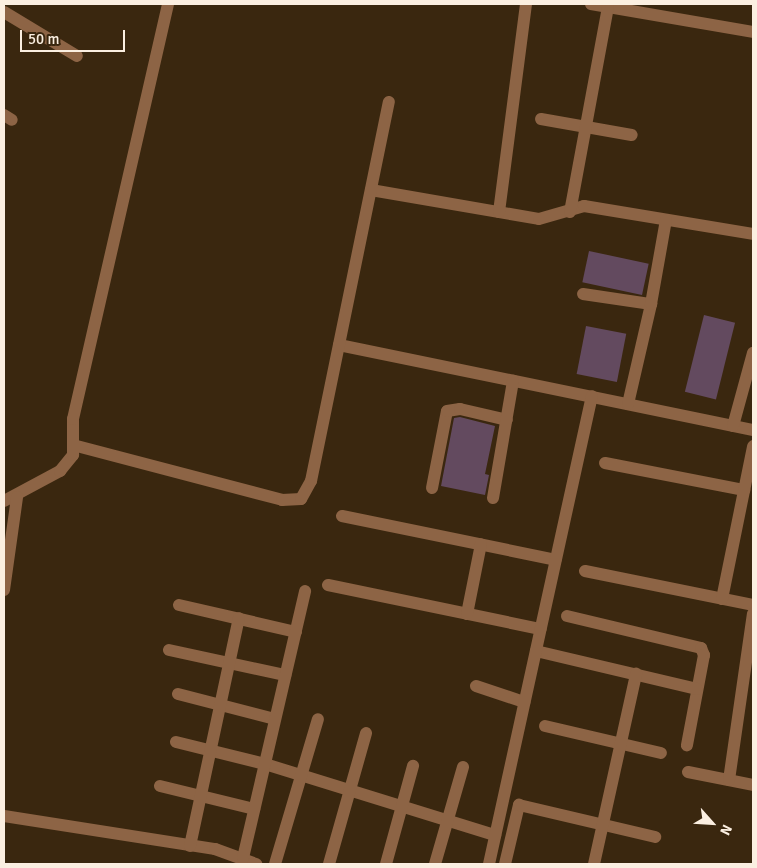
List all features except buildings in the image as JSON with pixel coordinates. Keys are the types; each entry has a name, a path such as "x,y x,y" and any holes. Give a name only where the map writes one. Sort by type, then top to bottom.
{"street":[{"path":"4,501 17,497 60,471 70,462 73,445 73,419 168,4"},
{"path":"499,212 526,4"},
{"path":"591,4 753,32"},
{"path":"570,212 608,7"},
{"path":"4,12 77,56"},
{"path":"73,445 282,500 301,499 311,482 389,102"},
{"path":"541,119 632,135"},
{"path":"371,190 539,219 570,212 584,206 753,234"},
{"path":"628,404 651,304 666,220"},
{"path":"584,294 651,304"},
{"path":"340,345 753,430"},
{"path":"733,426 753,353"},
{"path":"493,498 514,381"},
{"path":"489,864 592,396"},
{"path":"432,488 448,411 460,409 507,420"},
{"path":"722,599 753,446"},
{"path":"605,463 744,490"},
{"path":"4,590 17,497"},
{"path":"342,516 556,560"},
{"path":"467,614 481,544"},
{"path":"584,572 753,605"},
{"path":"328,584 540,629"},
{"path":"243,858 305,591"},
{"path":"179,604 296,632"},
{"path":"729,780 753,614"},
{"path":"568,616 701,648 704,655 687,745"},
{"path":"190,846 238,618"},
{"path":"169,650 285,675"},
{"path":"536,651 697,689"},
{"path":"594,864 636,674"},
{"path":"476,686 524,702"},
{"path":"178,694 275,719"},
{"path":"275,864 318,719"},
{"path":"545,726 621,742 661,753"},
{"path":"329,864 366,733"},
{"path":"176,742 265,764 401,808 495,835"},
{"path":"386,864 413,766"},
{"path":"434,864 463,767"},
{"path":"688,772 753,785"},
{"path":"160,786 254,809"},
{"path":"505,864 519,805 603,823 655,837"},
{"path":"4,816 190,846 243,858 256,864"}]}
